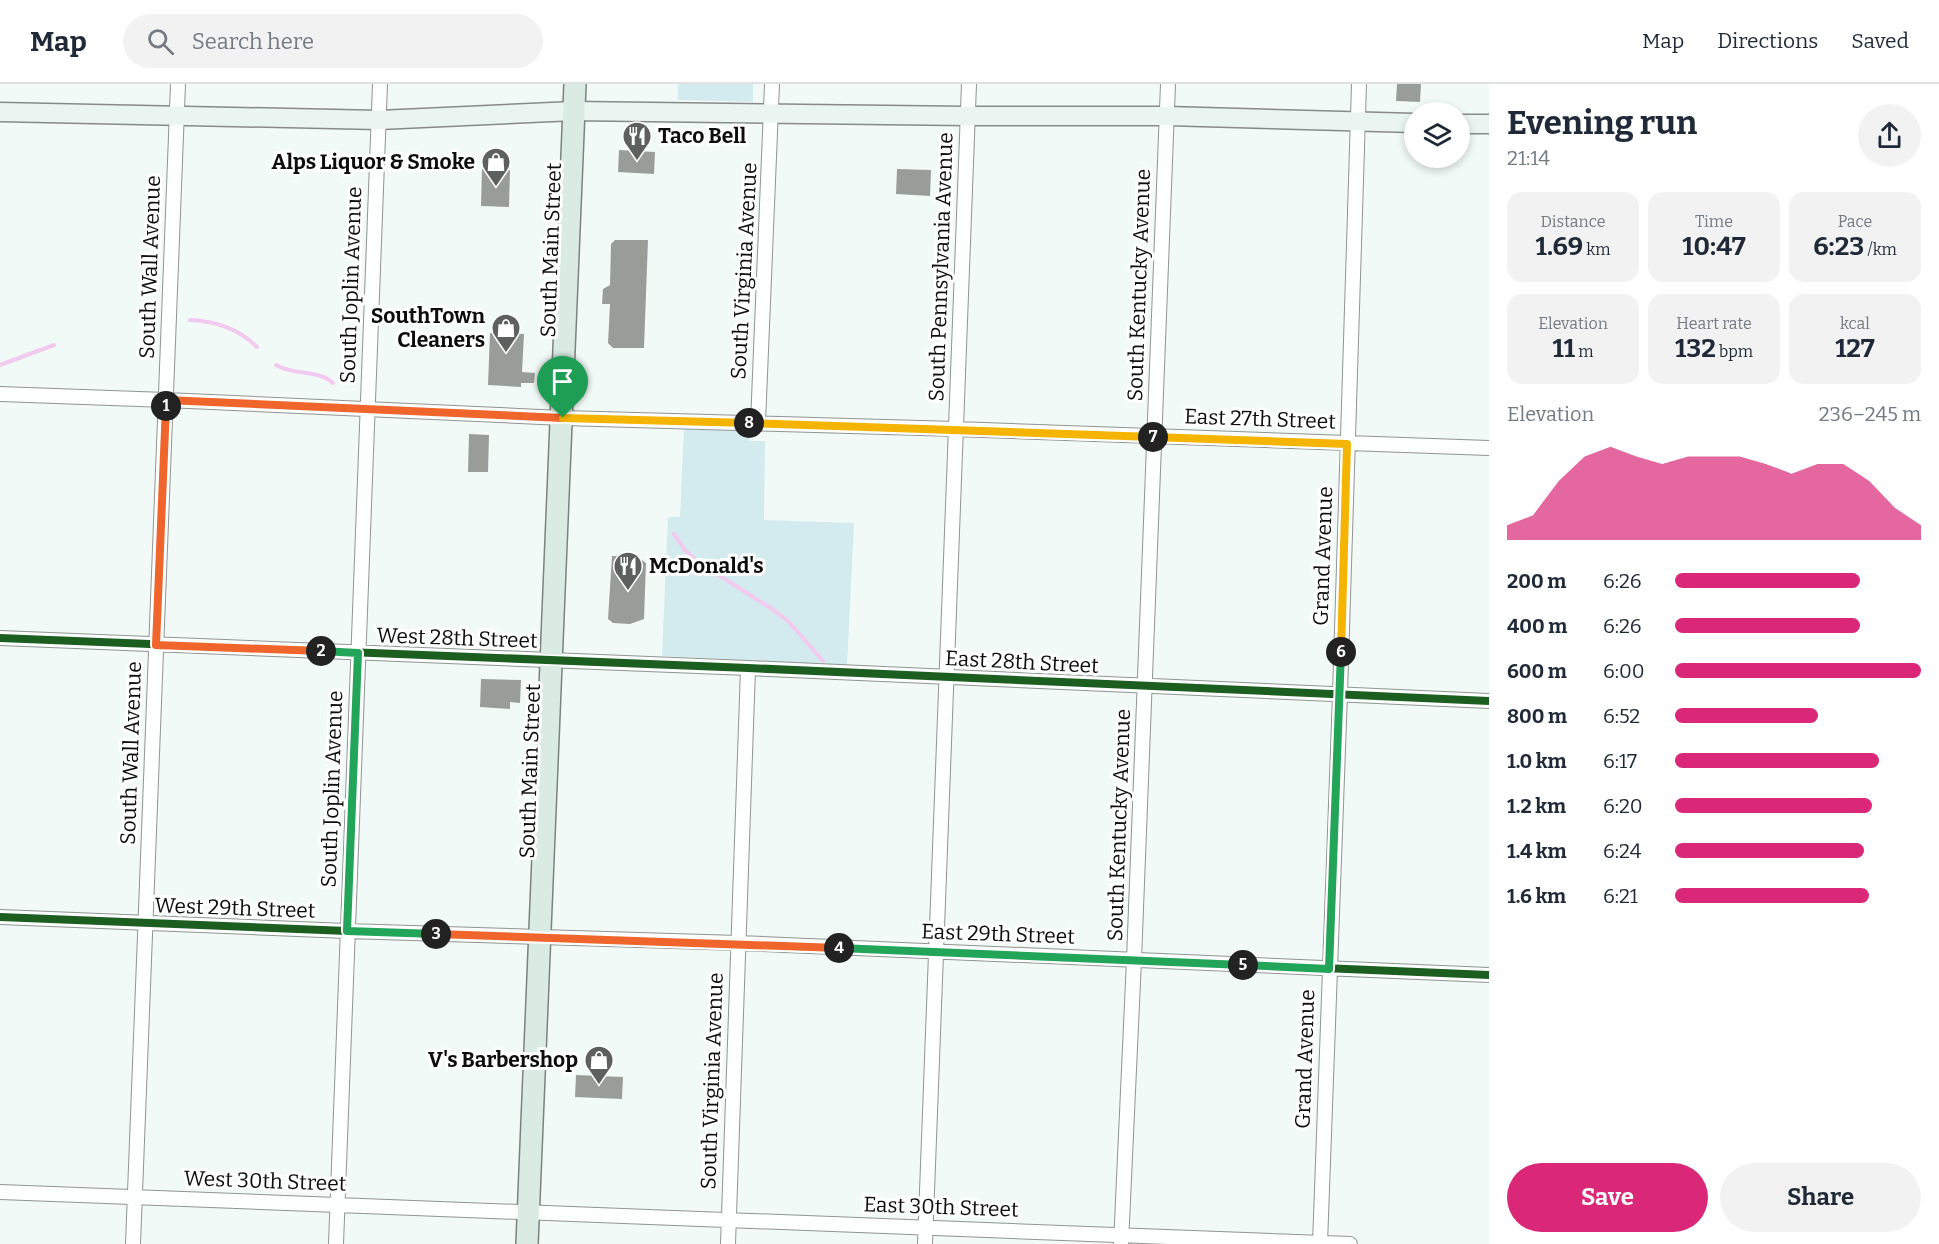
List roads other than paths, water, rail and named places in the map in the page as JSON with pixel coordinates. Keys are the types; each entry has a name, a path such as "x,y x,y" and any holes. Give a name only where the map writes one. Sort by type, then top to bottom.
{"main road":[{"name":"South Main Street","path":"527,1244 576,84"}],"street":[{"name":"South Wall Avenue","path":"133,1244 178,84"},
{"name":"South Joplin Avenue","path":"336,1244 380,84"},
{"name":"South Virginia Avenue","path":"758,423 772,84"},
{"name":"South Pennsylvania Avenue","path":"925,1244 969,84"},
{"name":"South Kentucky Avenue","path":"1121,1240 1168,84"},
{"name":"Grand Avenue","path":"1320,1243 1359,84"},
{"path":"0,112 379,120 574,111 1167,116 1404,123"},
{"path":"1470,124 1489,124"},
{"name":"East 27th Street","path":"0,394 563,418 1489,448"},
{"name":"West 28th Street","path":"0,638 553,660"},
{"name":"East 28th Street","path":"553,660 1489,701"},
{"name":"South Virginia Avenue","path":"728,1244 748,668"},
{"name":"West 29th Street","path":"0,917 541,937"},
{"name":"East 29th Street","path":"541,937 1489,975"},
{"name":"West 30th Street","path":"0,1192 529,1212"},
{"name":"East 30th Street","path":"529,1212 926,1227 1121,1240 1350,1244"}],"waterway":[{"path":"190,320 209,322 234,330 257,347"},
{"path":"0,365 54,345"},
{"path":"276,365 320,376 333,383"},
{"path":"674,534 685,550 698,562 788,621 823,661"}],"place":[{"name":"Taco Bell","path":"637,162"},
{"name":"Alps Liquor & Smoke","path":"496,188"},
{"name":"SouthTown Cleaners","path":"506,354"},
{"name":"McDonald's","path":"628,592"},
{"name":"V's Barbershop","path":"599,1086"}]}
